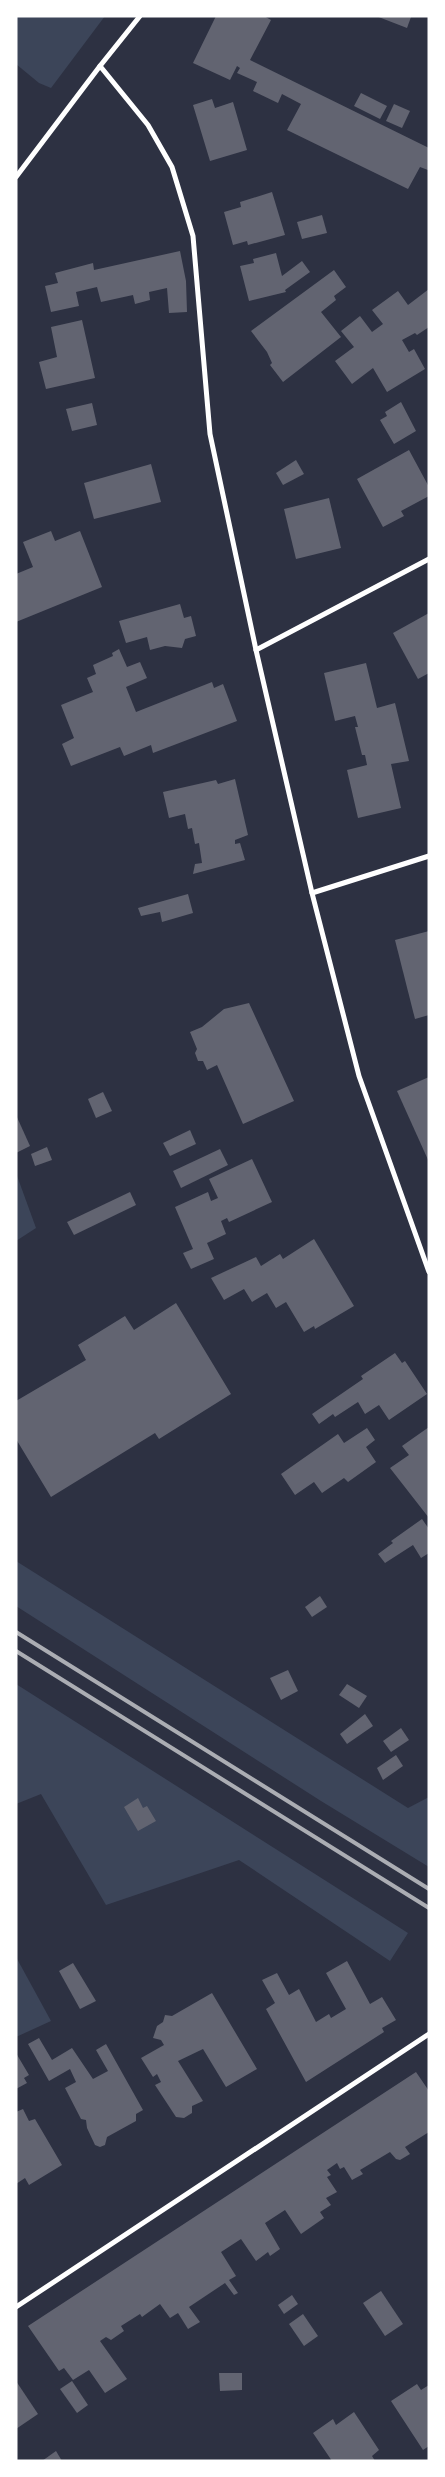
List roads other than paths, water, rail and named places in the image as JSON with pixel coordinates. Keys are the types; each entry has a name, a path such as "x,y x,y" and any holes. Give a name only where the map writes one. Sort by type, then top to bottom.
{"street":[{"path":"16,177 137,18"},
{"path":"100,66 148,125 172,166 193,236 210,434 256,650 312,893 358,1076 429,1272"},
{"path":"256,650 429,559"},
{"path":"312,893 429,856"},
{"path":"16,2307 429,2034"}],"railway":[{"path":"16,1632 429,1889"},
{"path":"16,1651 429,1908"}]}
